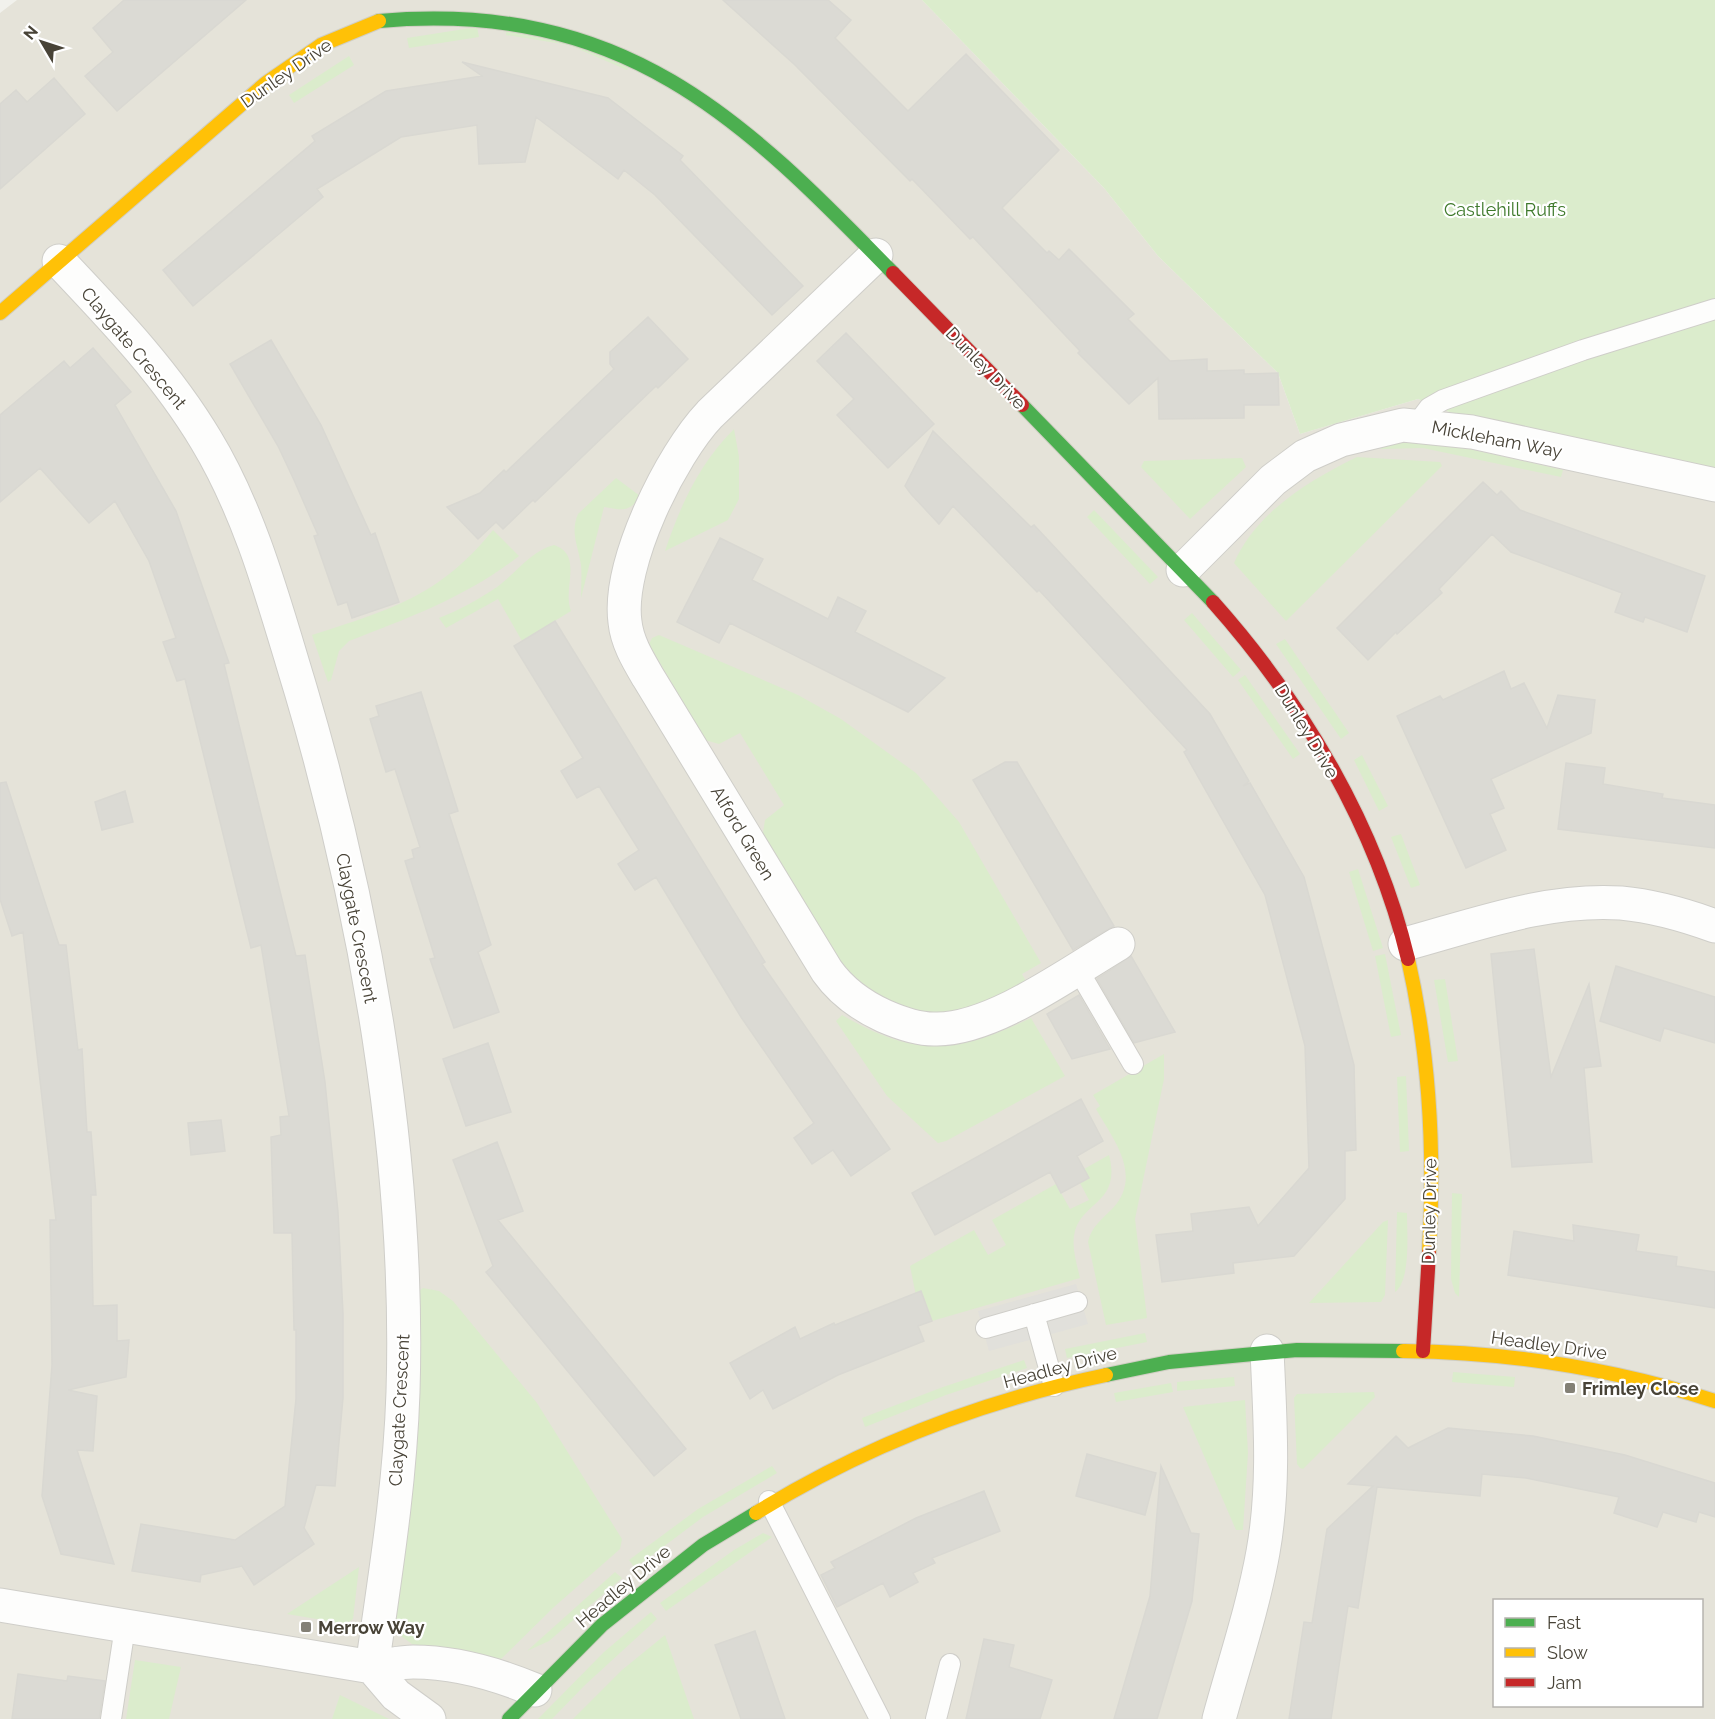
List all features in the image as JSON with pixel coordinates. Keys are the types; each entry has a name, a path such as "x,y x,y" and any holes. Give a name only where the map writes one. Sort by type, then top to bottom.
{"street":[{"name":"Dunley Drive","path":"0,313 239,106 313,51 358,27 460,3"},
{"name":"Dunley Drive","path":"714,93 876,255 1183,570 1258,655 1302,719 1353,810 1384,883 1405,944 1422,1033 1431,1118 1424,1351"},
{"name":"Alford Green","path":"876,255 725,399 686,443 654,503 632,566 625,602 625,622 634,653 818,957 836,983 862,1005 897,1022 935,1030 973,1024 995,1015 1118,944"},
{"name":"Claygate Crescent","path":"59,261 164,377 221,465 256,550 277,612 310,722 345,859 365,957 383,1070 393,1153 401,1270 403,1384 401,1442 372,1667"},
{"name":"Mickleham Way","path":"1183,570 1266,486 1305,456 1362,434 1417,424 1472,432 1715,485"},
{"path":"1405,944 1530,910 1581,903 1644,906 1715,926"},
{"name":"Headley Drive","path":"509,1719 535,1690 641,1591 705,1542 769,1502 845,1461 903,1435 962,1413 1054,1386 1163,1362 1267,1352 1343,1348 1532,1358 1569,1363 1650,1382 1715,1401"},
{"path":"1219,1719 1258,1579 1266,1530 1271,1452 1267,1352"},
{"path":"0,1605 125,1627 341,1660 372,1667 412,1662 456,1667 497,1675 535,1690"},
{"path":"372,1667 396,1695 429,1719"}],"lane":[{"path":"1417,424 1429,408 1443,400 1583,350 1715,309"},
{"path":"1077,968 1133,1064"},
{"path":"986,1328 1077,1302"},
{"path":"1034,1314 1054,1386"},
{"path":"769,1502 880,1719"},
{"path":"111,1719 125,1627"},
{"path":"936,1719 950,1664"}],"shaded area":[{"path":"17,0 922,0 1104,188 1158,256 1278,373 1300,434 1418,399 1459,416 1715,470 1715,1719 0,1719 0,13"},
{"path":"1076,1284 1088,1324 989,1351 978,1311"}],"green space":[{"name":"Castlehill Ruffs","path":"922,0 1715,0 1715,470 1459,416 1418,399 1300,434 1278,373 1158,256 1104,188"},
{"path":"477,27 479,37 409,48 407,38"},
{"path":"507,27 541,31 571,38 631,62 627,70 569,45 506,35"},
{"path":"349,56 354,65 294,103 289,95"},
{"path":"734,429 739,457 739,499 728,520 665,551 692,485 711,456"},
{"path":"1408,441 1443,443 1563,470 1561,477 1423,448 1381,449 1381,447"},
{"path":"1357,457 1440,462 1442,466 1286,621 1234,563 1256,528 1286,499 1321,476"},
{"path":"1242,458 1246,467 1190,519 1141,467 1144,461"},
{"path":"616,478 640,496 629,508 604,507 581,598 580,558 575,539 578,514"},
{"path":"1094,510 1158,577 1150,584 1087,517"},
{"path":"493,530 519,556 479,583 437,605 349,641 339,651 331,680 328,682 312,635 390,608 433,586 453,571"},
{"path":"554,545 568,556 571,611 522,641 498,599 446,628 439,618 462,608 490,591 504,582 531,557"},
{"path":"1192,613 1241,670 1233,677 1184,620"},
{"path":"659,635 798,695 841,719 916,773 959,822 1041,963 1022,974 1027,983 968,1008 949,1012 930,1012 912,1009 879,995 850,972 838,958 763,833 765,820 784,805 740,733 719,744 705,740 649,644 652,638"},
{"path":"1285,639 1349,733 1341,739 1276,644"},
{"path":"1245,675 1300,754 1293,759 1238,680"},
{"path":"1362,755 1388,806 1379,811 1354,760"},
{"path":"1401,834 1420,885 1411,888 1391,837"},
{"path":"1358,869 1383,948 1373,951 1349,872"},
{"path":"1385,954 1401,1035 1391,1037 1375,956"},
{"path":"1445,979 1458,1061 1448,1062 1434,980"},
{"path":"842,1015 892,1039 936,1046 980,1039 1031,1018 1065,1076 946,1141 938,1143 887,1096 836,1021"},
{"path":"1164,1054 1164,1079 1135,1219 1147,1318 1106,1325 1088,1242 1095,1227 1122,1196 1125,1170 1117,1145 1096,1109 1100,1106 1093,1095"},
{"path":"1406,1076 1409,1151 1400,1152 1397,1077"},
{"path":"1109,1155 1110,1184 1105,1193 1083,1216 1074,1236 1074,1252 1080,1278 932,1321 924,1298 917,1301 910,1266 974,1230 988,1255 1006,1245 992,1220 1056,1184 1070,1209 1089,1200 1080,1183 1089,1178 1084,1169"},
{"path":"1452,1193 1462,1194 1459,1297 1455,1293 1451,1279"},
{"path":"1397,1212 1407,1213 1407,1243 1404,1278 1395,1292"},
{"path":"1388,1220 1385,1295 1381,1302 1309,1303 1383,1222"},
{"path":"423,1288 439,1291 453,1301 537,1403 622,1539 620,1549 554,1607 501,1659 412,1644 401,1636 395,1622 419,1291"},
{"path":"1145,1333 1147,1342 1067,1358 1065,1349"},
{"path":"1024,1360 1027,1368 946,1395 865,1427 862,1418 943,1387"},
{"path":"1453,1372 1515,1377 1514,1387 1452,1382"},
{"path":"1234,1377 1235,1386 1177,1391 1177,1382"},
{"path":"1171,1383 1173,1392 1116,1402 1114,1393"},
{"path":"1374,1392 1375,1397 1303,1469 1300,1468 1297,1464 1294,1398 1297,1394"},
{"path":"1245,1400 1248,1453 1243,1530 1236,1530 1183,1407"},
{"path":"772,1466 777,1473 703,1517 635,1568 629,1560 698,1509"},
{"path":"763,1533 772,1537 666,1611 660,1603 734,1550"},
{"path":"359,1567 353,1619 346,1624 287,1614"},
{"path":"615,1572 622,1578 549,1641 527,1651"},
{"path":"651,1612 657,1619 585,1685 552,1719 538,1719 604,1652"},
{"path":"665,1635 694,1719 573,1719 622,1670"},
{"path":"135,1660 181,1667 169,1719 126,1719"},
{"path":"340,1695 389,1719 332,1719"}],"building":[{"path":"124,0 246,0 117,111 85,76 113,52 93,28"},
{"path":"723,0 828,0 851,20 835,38 908,111 966,54 1059,150 1002,208 1047,253 1049,251 1059,260 1069,249 1134,314 1128,319 1170,361 1207,359 1207,371 1244,370 1244,374 1278,373 1279,405 1244,405 1244,418 1159,419 1158,378 1129,404 1078,353 1080,351 973,237 970,239 795,65"},
{"path":"462,62 608,98 683,156 680,160 803,286 772,315 655,195 624,170 618,179 536,117 525,162 479,164 477,125 401,137 317,189 323,197 193,306 163,270 315,141 312,136 386,91 482,76"},
{"path":"54,78 85,114 0,189 0,104 16,90 27,102"},
{"path":"648,317 688,359 658,388 656,386 535,502 533,500 503,529 496,522 478,539 447,507 480,493 504,470 506,472 614,369 610,364 610,352"},
{"path":"846,333 934,424 888,468 837,415 854,399 817,361"},
{"path":"271,340 321,425 371,535 375,533 399,602 352,618 347,602 338,605 314,536 318,535 294,480 278,446 230,364"},
{"path":"93,348 131,392 115,405 176,511 229,663 224,664 296,956 305,955 325,1082 338,1212 343,1314 343,1398 335,1486 316,1485 304,1528 314,1544 254,1585 242,1566 201,1575 200,1582 132,1571 141,1524 235,1540 285,1506 296,1399 296,1330 294,1330 292,1233 274,1233 271,1137 281,1135 280,1117 289,1116 261,945 251,948 185,679 177,681 163,642 176,638 149,561 115,501 89,523 40,468 0,502 0,415 64,361 70,368"},
{"path":"933,431 1031,527 1034,525 1210,714 1249,781 1243,786 1250,783 1304,877 1354,1065 1356,1150 1345,1151 1345,1199 1294,1256 1233,1263 1234,1273 1162,1282 1156,1235 1193,1231 1191,1214 1249,1207 1258,1226 1309,1168 1305,1046 1265,895 1184,752 1187,750 1039,590 1037,592 953,506 939,524 905,486"},
{"path":"1483,482 1497,495 1501,491 1520,510 1705,576 1687,632 1645,617 1643,622 1615,612 1622,593 1511,552 1492,534 1439,589 1442,593 1397,634 1396,632 1368,660 1337,628"},
{"path":"720,538 763,559 752,580 828,619 838,597 866,611 855,632 945,678 908,712 730,623 719,643 677,622"},
{"path":"555,621 765,962 762,964 890,1149 851,1176 833,1150 812,1164 794,1138 814,1123 741,1017 656,877 635,890 618,864 639,850 599,786 577,798 561,771 583,758 514,646"},
{"path":"1504,671 1511,689 1524,683 1547,728 1558,695 1595,700 1591,733 1491,779 1504,808 1490,814 1506,850 1466,868 1397,716 1440,696 1443,700"},
{"path":"421,692 458,811 449,814 491,945 478,952 499,1012 454,1028 430,959 435,958 405,861 414,858 412,850 420,847 395,769 386,772 370,719 379,716 376,706"},
{"path":"1005,762 1017,762 1114,926 1073,950 973,780"},
{"path":"1566,763 1605,768 1603,784 1663,794 1662,798 1715,805 1715,848 1558,829"},
{"path":"6,782 59,945 66,945 78,1050 82,1049 87,1132 91,1132 96,1195 91,1195 93,1306 117,1305 117,1341 129,1340 126,1377 68,1390 97,1396 93,1451 77,1450 114,1564 61,1554 42,1496 52,1365 50,1220 56,1220 23,932 12,936 0,899 0,783"},
{"path":"125,791 133,822 102,830 95,802"},
{"path":"1534,949 1551,1077 1589,984 1601,1066 1584,1068 1592,1162 1512,1167 1491,954"},
{"path":"1131,956 1175,1032 1134,1043 1097,979"},
{"path":"1616,966 1715,997 1715,1043 1664,1028 1660,1041 1600,1021"},
{"path":"1079,995 1110,1049 1072,1059 1047,1014"},
{"path":"488,1043 511,1112 466,1126 443,1059"},
{"path":"1081,1099 1103,1141 1077,1156 1089,1178 1061,1193 1050,1172 935,1235 912,1193"},
{"path":"221,1120 225,1151 191,1155 188,1123"},
{"path":"497,1142 523,1211 498,1220 686,1449 654,1476 486,1272 493,1266 453,1160"},
{"path":"1573,1225 1639,1235 1636,1251 1677,1257 1676,1266 1715,1272 1715,1308 1508,1275 1514,1231 1574,1241"},
{"path":"921,1291 932,1321 918,1326 924,1341 838,1375 773,1409 763,1390 750,1399 730,1363 795,1327 800,1339 834,1323 835,1325"},
{"path":"1448,1428 1533,1436 1582,1446 1625,1455 1715,1483 1715,1517 1699,1512 1696,1522 1663,1512 1657,1527 1614,1513 1619,1497 1526,1478 1482,1474 1480,1496 1377,1487 1358,1608 1348,1606 1331,1719 1289,1719 1304,1622 1312,1623 1327,1529 1373,1486 1348,1484 1396,1436 1408,1448"},
{"path":"1087,1454 1156,1473 1145,1515 1076,1496"},
{"path":"1161,1466 1191,1533 1199,1534 1192,1601 1157,1719 1114,1719 1150,1596"},
{"path":"984,1491 1000,1531 932,1558 935,1563 913,1573 918,1582 890,1597 883,1583 837,1607 821,1575 835,1568 831,1562 916,1518"},
{"path":"755,1631 785,1719 741,1719 715,1645"},
{"path":"984,1639 1014,1645 1009,1667 1052,1680 1040,1719 966,1719"},
{"path":"18,1674 67,1681 68,1676 105,1681 99,1719 12,1719"}],"traffic: fast":[{"path":"379,21 465,19 541,30 609,51 671,81 729,120 783,165 893,273"},
{"path":"1022,405 1213,602"},
{"path":"1106,1375 1169,1362 1297,1350 1403,1351"},
{"path":"509,1719 602,1625 703,1545 756,1513"}],"traffic: slow":[{"path":"0,313 266,83 321,45 379,21"},
{"path":"1408,959 1421,1032 1429,1105 1431,1142 1429,1253"},
{"path":"1403,1351 1482,1355 1561,1364 1639,1380 1715,1401"},
{"path":"756,1513 839,1467 925,1429 1014,1398 1106,1375"}],"traffic: jam":[{"path":"893,273 1022,405"},
{"path":"1213,602 1277,682 1306,724 1332,768 1377,861 1408,959"},
{"path":"1423,1351 1429,1253"}],"place":[{"name":"Frimley Close","path":"1570,1388"},
{"name":"Merrow Way","path":"306,1627"}]}
